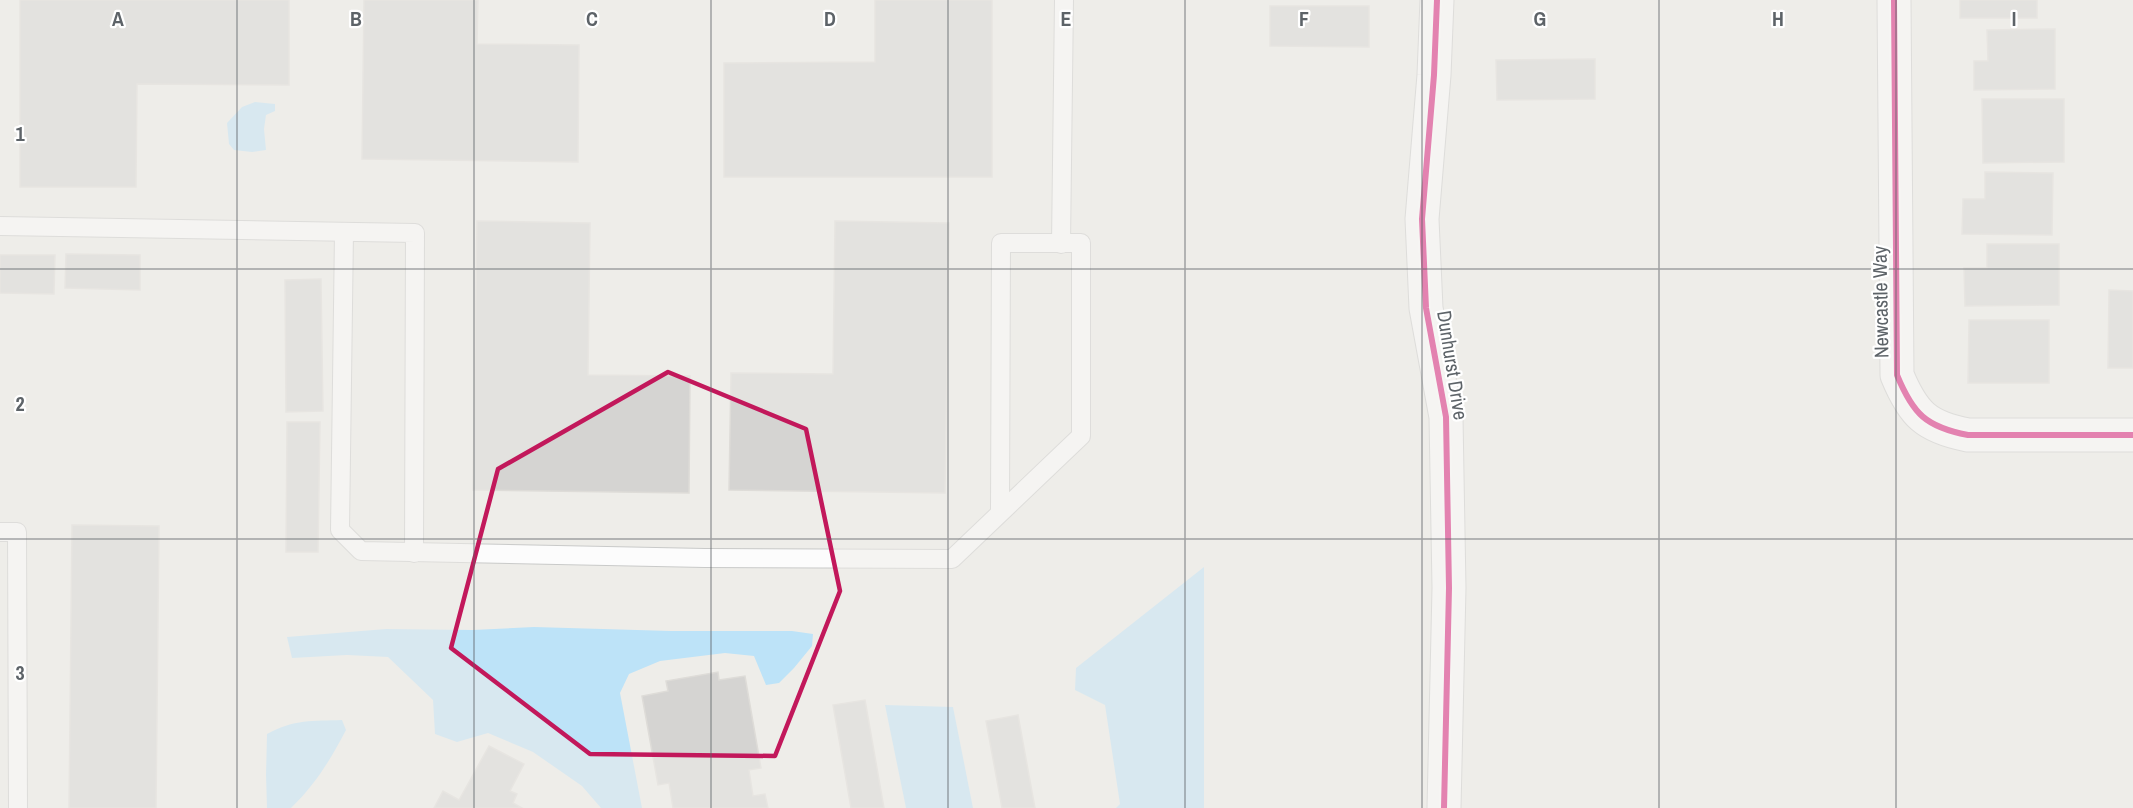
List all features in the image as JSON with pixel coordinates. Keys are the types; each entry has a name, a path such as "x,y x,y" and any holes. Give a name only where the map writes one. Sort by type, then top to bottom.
{"street":[{"name":"Dunhurst Drive","path":"1437,0 1434,75 1422,219 1426,308 1446,417 1449,588 1444,808"},
{"name":"Newcastle Way","path":"1894,0 1897,375 1907,399 1923,418 1946,431 1968,435 2133,435"}],"lane":[{"path":"1061,244 1064,0"},
{"path":"0,226 415,233 414,553"},
{"path":"344,232 340,530 361,551 705,558 952,559 1081,436 1081,243 1001,243 1000,511"},
{"path":"0,532 17,532 18,808"}],"highlighted area":[{"path":"668,372 806,429 840,591 775,756 590,754 451,648 498,469"}],"water":[{"path":"255,102 275,104 275,111 266,115 264,129 266,150 252,152 234,150 229,144 227,123 242,107"},
{"path":"1204,567 1204,808 1116,808 1120,804 1105,705 1075,690 1076,668"},
{"path":"534,627 671,631 792,631 813,634 812,646 779,683 766,685 754,656 725,653 660,661 629,674 620,693 642,808 601,808 582,786 533,752 488,733 457,742 435,734 433,700 388,657 347,655 292,658 287,637 386,629 473,630"},
{"path":"885,705 953,707 973,808 906,808"},
{"path":"342,720 346,730 308,790 291,808 267,808 267,734 295,723"}],"building":[{"path":"20,0 289,0 289,85 137,84 136,187 20,187"},
{"path":"364,0 478,0 477,44 579,45 578,162 362,159"},
{"path":"875,0 992,0 992,177 724,177 724,63 875,62"},
{"path":"1960,0 2037,0 2037,18 1960,18"},
{"path":"1270,6 1369,6 1369,47 1270,46"},
{"path":"2055,29 2055,89 1974,90 1974,61 1988,61 1987,30"},
{"path":"1595,59 1595,99 1497,100 1496,60"},
{"path":"1982,99 2064,99 2064,162 1983,163"},
{"path":"1985,172 2053,173 2052,235 1962,234 1963,199 1985,199"},
{"path":"477,221 590,223 588,375 690,376 689,493 473,490"},
{"path":"835,221 949,223 945,493 729,490 731,373 833,374"},
{"path":"1987,244 2059,244 2059,305 1965,306 1964,268 1987,268"},
{"path":"66,254 140,255 140,290 65,288"},
{"path":"0,255 55,255 54,294 0,293"},
{"path":"321,279 323,411 286,412 285,280"},
{"path":"2109,290 2133,291 2133,368 2108,368"},
{"path":"1969,320 2049,320 2049,383 1968,383"},
{"path":"287,422 320,422 318,552 286,552"},
{"path":"72,525 159,526 156,808 69,808"},
{"path":"718,672 719,680 745,676 761,768 749,770 753,796 765,794 768,808 673,808 669,783 658,785 642,696 668,691 666,681"},
{"path":"865,700 884,808 851,808 833,705"},
{"path":"1018,715 1035,808 1002,808 986,721"},
{"path":"489,746 524,764 510,791 517,794 513,803 522,808 434,808 443,791 459,800"}],"cycle path":[{"path":"1437,0 1434,75 1422,219 1426,308 1446,417 1449,588 1444,808"},
{"path":"1894,0 1897,375 1909,400 1915,409 1931,423 1968,435 2133,435"}]}
